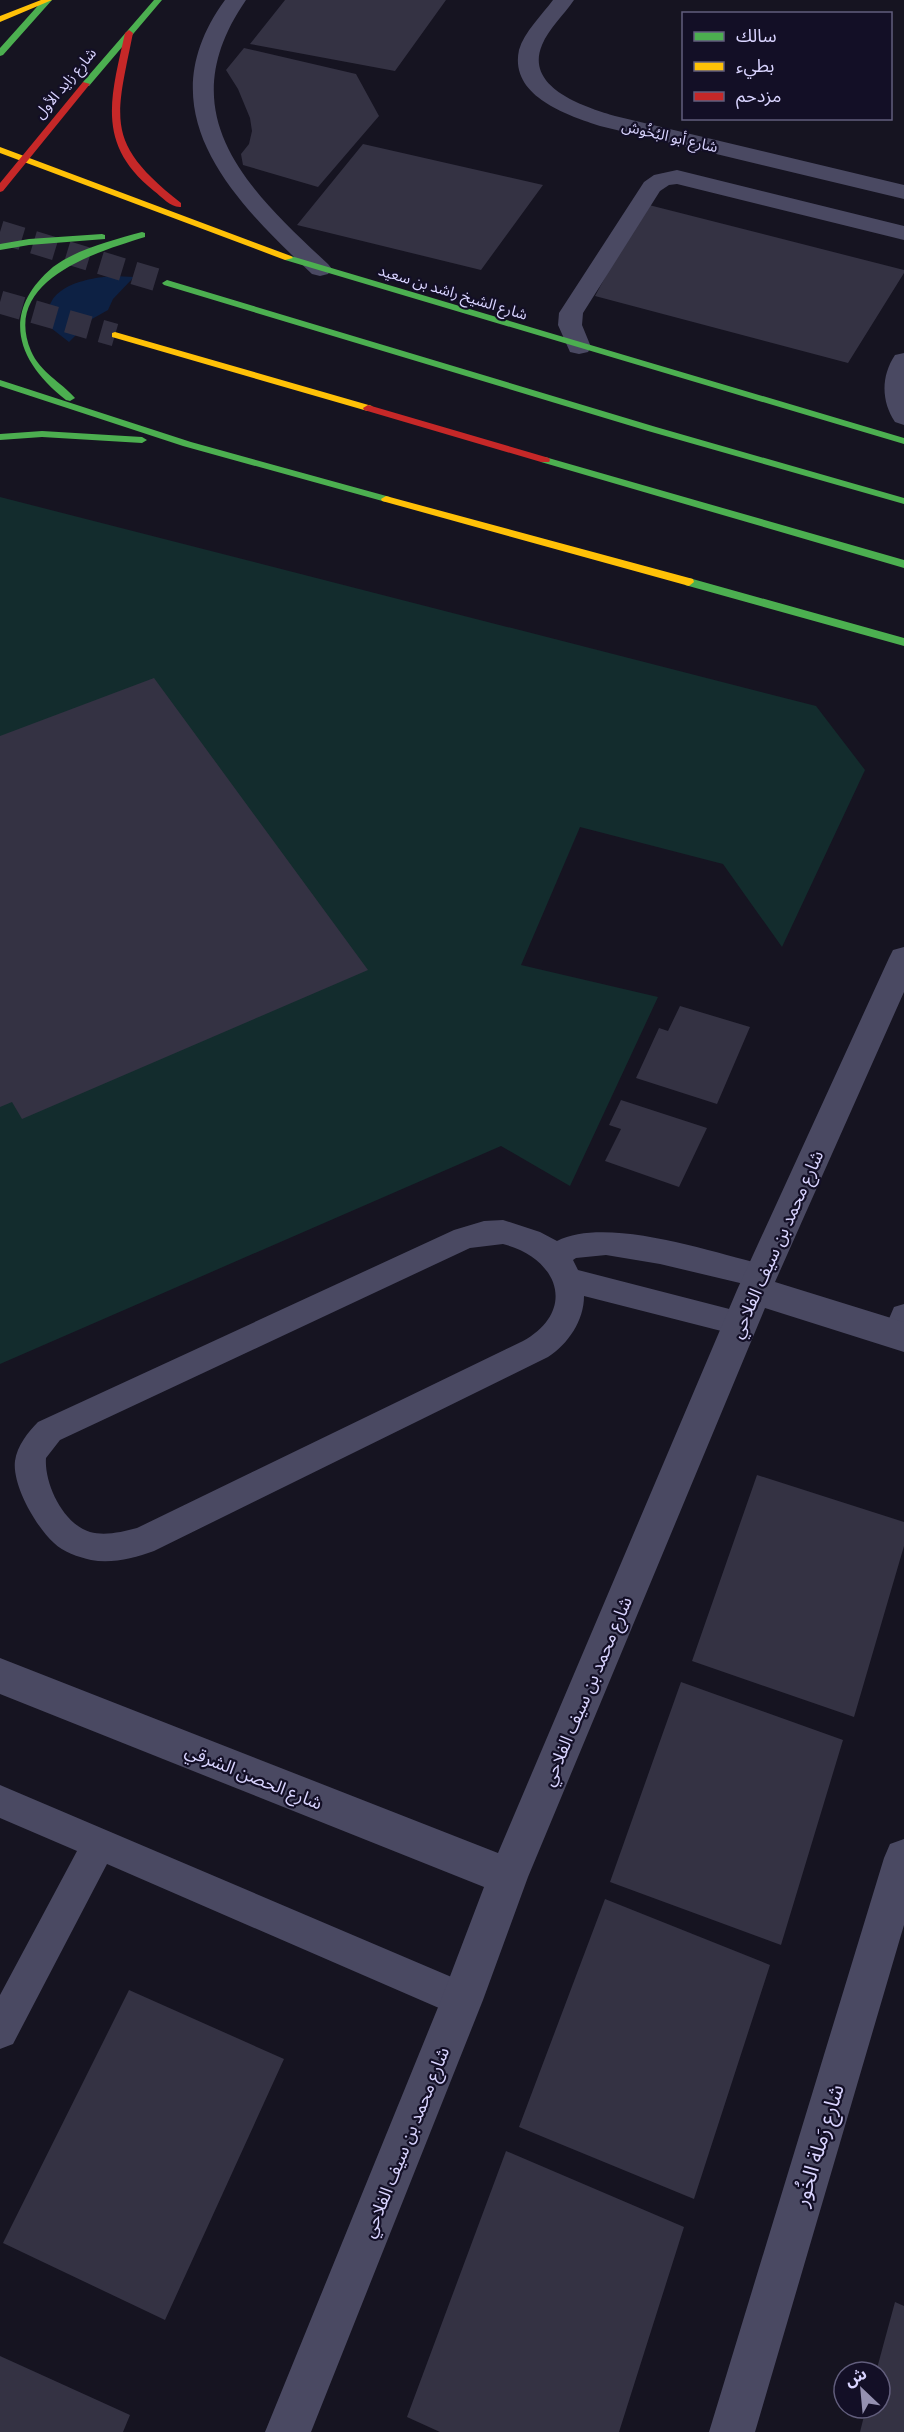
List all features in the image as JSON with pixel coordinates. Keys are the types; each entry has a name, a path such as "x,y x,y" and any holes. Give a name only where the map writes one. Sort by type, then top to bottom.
{"main road":[{"path":"0,19 48,0"},
{"path":"0,53 48,0"},
{"name":"شارع زايد الأول","path":"0,189 158,0"},
{"path":"129,33 114,107 115,134 123,157 149,187 229,239"},
{"name":"شارع الشيخ راشد بن سعيد","path":"0,150 229,239 320,269 904,441"},
{"path":"0,166 24,159"},
{"path":"0,247 82,237 147,235 61,264 30,285 17,301 13,320 14,328 25,358 54,388 91,411"},
{"path":"194,237 229,239"},
{"path":"167,283 652,429 904,501"},
{"path":"115,335 904,564"},
{"path":"0,383 187,444 904,642"},
{"path":"0,437 42,434 187,444"}],"street":[{"path":"236,0 229,8 214,37 203,69 202,105 212,139 225,166 246,196 320,269"},
{"name":"شارع أبو البُخُوش","path":"564,0 530,50 529,64 533,78 544,92 561,104 583,114 608,121 904,192"},
{"path":"579,346 570,325 571,313 652,187 662,180 677,177 904,233"},
{"path":"904,360 898,373 896,392 904,417"},
{"name":"شارع محمد بن سيف الفلاحي","path":"288,2432 462,2000 508,1877 758,1283 904,958"},
{"path":"758,1283 902,1329"},
{"name":"شارع الحصن الشرقي","path":"0,1676 508,1877"},
{"name":"شارع رَملة الخُور","path":"732,2432 904,1858"}],"lane":[{"path":"741,1324 561,1268 539,1244 522,1237 503,1232 484,1233 464,1238 49,1431 37,1444 30,1459 30,1476 58,1527 71,1538 105,1548 124,1547 143,1541 533,1350 549,1340 561,1328 568,1313 571,1297 561,1268 572,1247 606,1243 660,1252 758,1283"},
{"path":"0,1801 462,2000"},
{"path":"2,2022 100,1843"}],"green space":[{"path":"0,497 816,706 865,770 782,947 723,864 580,827 521,965 658,997 570,1186 501,1146 0,1364"}],"water":[{"path":"114,276 134,277 113,299 108,310 92,319 69,342 51,328 48,314 57,294 77,283"}],"building":[{"path":"285,0 446,0 395,71 250,44"},
{"path":"244,48 356,74 379,116 318,187 243,165 241,154 249,144 252,131 250,118 238,89 226,70"},
{"path":"363,144 543,185 481,270 297,225"},
{"path":"645,204 904,270 904,273 848,363 595,296"},
{"path":"154,678 368,970 22,1119 12,1102 0,1107 0,736"},
{"path":"680,1006 750,1027 717,1104 636,1078 659,1028 668,1031"},
{"path":"621,1100 707,1128 679,1187 605,1161 621,1129 609,1125"},
{"path":"757,1475 904,1522 904,1546 854,1717 692,1661"},
{"path":"681,1682 843,1740 781,1945 610,1882"},
{"path":"605,1899 770,1965 694,2199 519,2127"},
{"path":"129,1990 284,2059 165,2320 3,2243"},
{"path":"506,2151 684,2227 619,2432 440,2432 407,2417"},
{"path":"895,2302 904,2306 904,2432 860,2432 863,2420 892,2420 892,2360 879,2360"},
{"path":"0,2356 130,2415 123,2432 0,2432"}],"tunnel":[{"path":"0,232 167,283"},
{"path":"0,302 115,335"}],"traffic: fast":[{"path":"0,53 48,0"},
{"path":"86,84 158,0"},
{"path":"70,398 51,384 27,352 21,336 21,319 27,302 38,285 66,263 109,245 142,235"},
{"path":"0,247 29,242 102,237"},
{"path":"288,258 904,441"},
{"path":"167,283 652,429 904,501"},
{"path":"0,383 187,444 386,499"},
{"path":"0,437 42,434 142,440"},
{"path":"545,460 904,564"},
{"path":"689,582 904,642"}],"traffic: slow":[{"path":"0,19 48,0"},
{"path":"0,150 288,258"},
{"path":"115,335 368,408"},
{"path":"386,499 689,582"}],"traffic: jam":[{"path":"129,33 118,89 117,130 123,148 134,166 152,185 178,205"},
{"path":"0,189 86,84"},
{"path":"368,408 545,460"}]}
